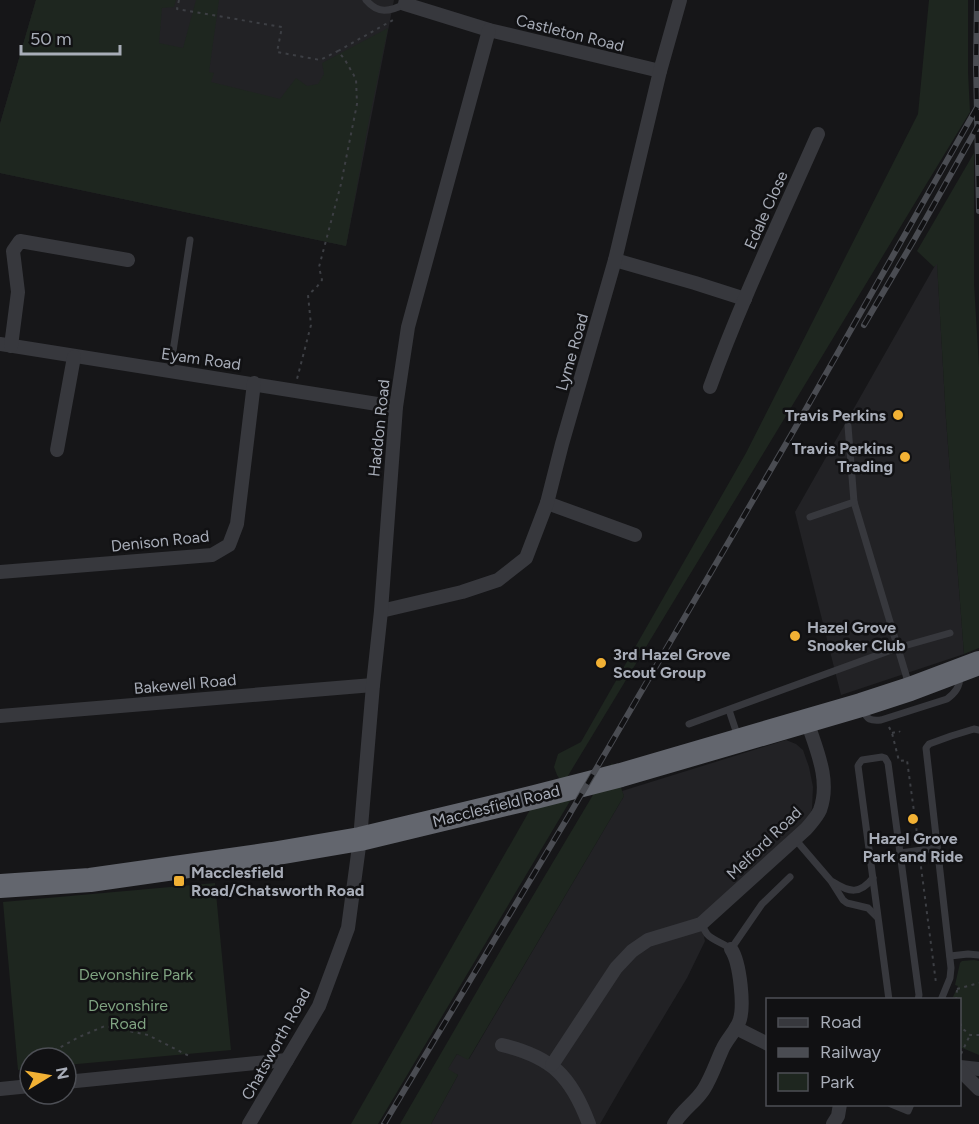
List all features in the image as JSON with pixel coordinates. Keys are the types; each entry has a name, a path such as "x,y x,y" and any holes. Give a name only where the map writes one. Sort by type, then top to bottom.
{"highway":[{"name":"Macclesfield Road","path":"0,886 90,880 360,839 610,778 861,705 969,667"}],"street":[{"name":"Lyme Road","path":"381,611 462,592 498,580 526,558 547,503 615,260 660,71 680,0"},
{"name":"Castleton Road","path":"408,4 489,30 660,71"},
{"name":"Haddon Road","path":"360,839 381,611 396,407 408,327 489,30"},
{"name":"Edale Close","path":"710,387 745,299 818,134"},
{"path":"5,345 18,292 13,251 20,241 128,260"},
{"path":"615,260 745,299"},
{"name":"Eyam Road","path":"5,345 396,407"},
{"path":"57,450 75,357"},
{"name":"Denison Road","path":"0,572 212,555 229,545 237,524 254,383"},
{"path":"547,503 635,535"},
{"name":"Bakewell Road","path":"0,716 373,685"},
{"name":"Melford Road","path":"552,1065 616,968 632,951 648,940 693,930 806,829 819,812 824,786 821,766 807,721"},
{"name":"Chatsworth Road","path":"249,1124 319,1006 348,928 360,839"},
{"path":"674,1124 704,1089 722,1049 740,1022 742,999 736,960 731,949"},
{"path":"736,1028 766,1043"},
{"path":"502,1045 524,1050 552,1065 575,1093 588,1124"},
{"path":"78,1081 287,1060"},
{"path":"961,1068 979,1069"},
{"path":"961,1068 979,1077"},
{"path":"961,1069 979,1089"},
{"path":"0,1089 18,1087"},
{"path":"833,1124 840,1106"}],"lane":[{"path":"366,0 380,10 393,10 408,4"},
{"path":"170,371 190,240"},
{"path":"848,426 854,502 910,689"},
{"path":"810,517 854,502"},
{"path":"689,724 897,648 950,633"},
{"path":"861,705 867,719 872,721 947,699 959,686 969,667"},
{"path":"729,710 738,740"},
{"path":"941,998 950,978 950,956 926,748 929,744 963,732 979,730"},
{"path":"889,998 858,766 862,760 882,757 887,761 918,998"},
{"path":"795,839 831,881 843,900 868,908 878,918"},
{"path":"900,853 937,848"},
{"path":"693,930 707,934 731,949 762,904 790,877"},
{"path":"831,881 840,887 854,891 867,885 873,878"},
{"path":"950,956 979,955"},
{"path":"896,1106 908,1111 909,1106"}],"path":[{"path":"179,0 177,9 282,27 277,52 320,60 338,51 408,4"},
{"path":"294,390 311,325 308,295 322,280 319,267 341,184 357,104 356,79 338,51"},
{"path":"885,719 892,733 899,760 908,758 936,983 947,986"},
{"path":"892,733 900,732"},
{"path":"956,998 957,990 979,983"},
{"path":"62,1046 105,1026 148,1035 210,1068"},
{"path":"961,1026 970,1035 979,1035"},
{"path":"961,1054 970,1035"}],"shaded area":[{"path":"36,0 394,0 346,246 0,173 0,124"},
{"path":"937,262 946,419 964,654 841,695 795,512"},
{"path":"786,740 803,750 809,767 813,787 812,808 806,829 701,924 705,941 687,978 600,1124 431,1124 458,1075 447,1070 457,1054 469,1059 624,796 622,791"}],"green space":[{"path":"36,0 176,0 174,7 162,8 159,43 183,48 196,0 219,0 209,72 214,73 211,82 280,99 296,78 307,86 318,84 324,74 322,63 388,28 346,246 0,173 0,124"},
{"path":"929,0 968,0 970,112 563,784 554,767 558,754 581,742 746,453 918,114"},
{"path":"974,153 974,284 979,367 979,648 964,654 937,264 934,267 917,251"},
{"path":"612,763 624,796 468,1060 457,1054 448,1069 458,1075 431,1124 400,1124 506,941"},
{"path":"573,796 378,1124 351,1124 531,808"},
{"name":"Devonshire Park","path":"215,883 231,1050 78,1064 78,1046 18,1046 18,1070 3,902"},
{"path":"962,961 979,961 979,1055 961,1047 961,998 952,998 958,986 955,985"}],"railway":[{"path":"977,0 979,211"},
{"path":"384,1124 568,817 794,430 979,104"},
{"path":"864,325 979,124"}],"place":[{"name":"Travis Perkins","path":"898,415"},
{"name":"Travis Perkins Trading","path":"905,457"},
{"name":"Hazel Grove Snooker Club","path":"795,636"},
{"name":"3rd Hazel Grove Scout Group","path":"601,663"},
{"name":"Hazel Grove Park and Ride","path":"913,819"},
{"name":"Macclesfield Road/Chatsworth Road","path":"179,881"}],"park label":[{"name":"Devonshire Road","path":"128,1014"}]}
